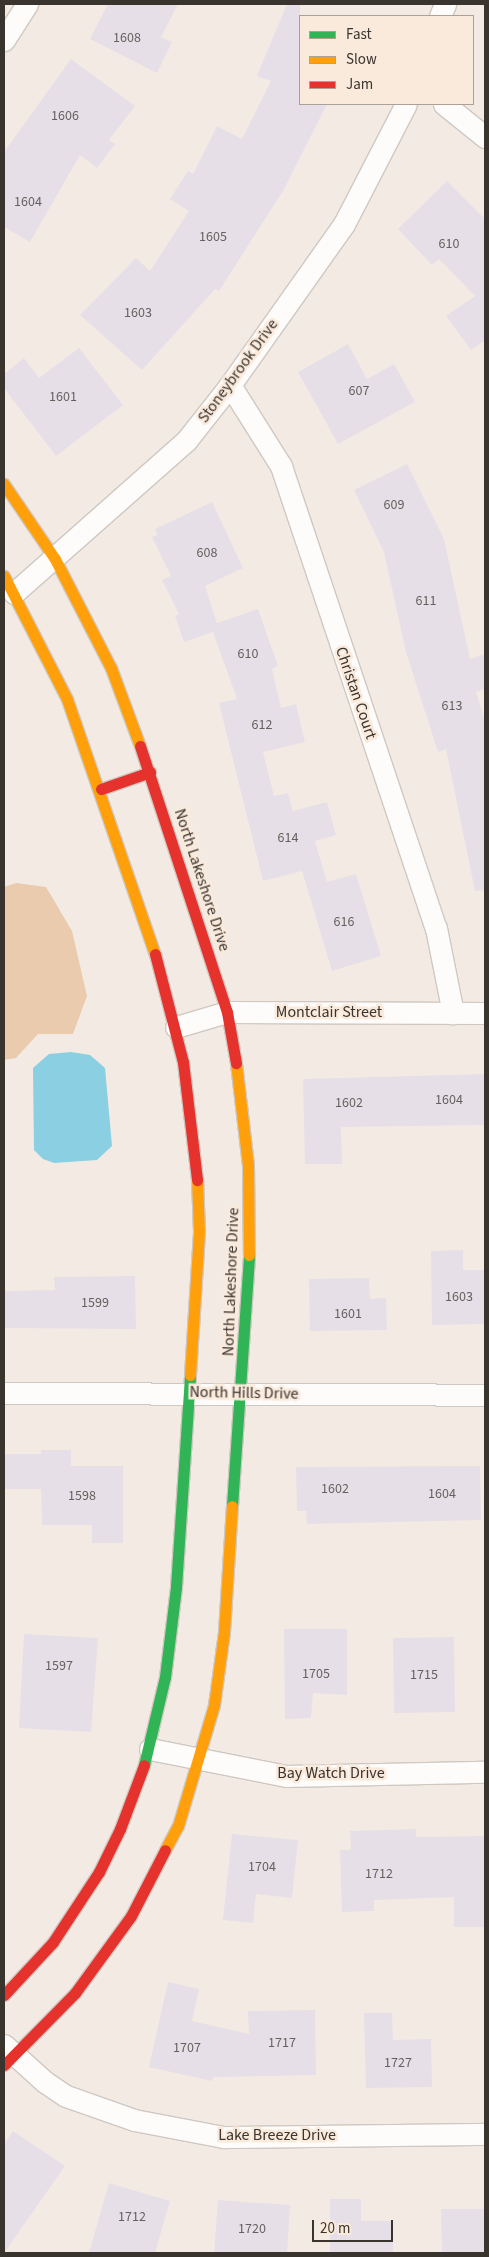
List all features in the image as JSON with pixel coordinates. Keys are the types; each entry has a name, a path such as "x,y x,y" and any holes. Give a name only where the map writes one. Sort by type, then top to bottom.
{"main road":[{"name":"North Lakeshore Drive","path":"4,484 54,559 97,638 150,772 226,1012 241,1094 250,1204 250,1287 224,1632 214,1704 200,1760 178,1826 131,1916 75,1993 7,2055"},
{"name":"North Lakeshore Drive","path":"4,1995 53,1942 99,1872 120,1829 150,1748 171,1633 199,1262 199,1200 190,1109 176,1027 101,790 67,699 9,585"},
{"path":"101,790 150,772"}],"street":[{"path":"4,40 27,4"},
{"name":"Stoneybrook Drive","path":"9,585 54,559 186,441 230,385 344,224 405,105"},
{"path":"445,105 485,137"},
{"name":"Christan Court","path":"230,385 281,466 436,928 454,1013"},
{"name":"Montclair Street","path":"176,1027 226,1012 485,1013"},
{"name":"North Hills Drive","path":"4,1393 190,1392 485,1395"},
{"name":"Bay Watch Drive","path":"150,1748 200,1760 286,1776 485,1772"},
{"name":"Lake Breeze Drive","path":"7,2055 66,2096 134,2120 223,2137 485,2134"}],"shaded area":[{"path":"16,883 46,887 72,931 87,996 73,1034 38,1034 16,1058 4,1060 4,887"}],"water":[{"path":"71,1052 90,1055 105,1068 112,1146 97,1160 54,1163 43,1159 34,1150 33,1068 49,1054"}],"building":[{"path":"108,4 178,4 161,37 172,42 157,73 90,39"},
{"path":"287,4 300,4 299,105 326,105 283,191 219,291 215,289 142,370 80,315 136,258 150,271 189,211 170,199 188,171 193,174 217,126 242,139 271,81 257,76"},
{"path":"71,59 135,106 109,140 115,144 97,168 80,155 30,242 4,227 4,152"},
{"path":"447,181 485,219 485,340 471,350 446,316 475,296 439,259 432,265 398,229"},
{"path":"348,344 367,379 394,364 415,402 338,444 298,372"},
{"path":"79,348 123,405 56,456 4,388 4,374 24,358 39,378"},
{"path":"407,464 444,539 470,659 485,654 485,689 476,692 485,721 485,890 475,891 446,749 438,752 406,652 384,552 354,490"},
{"path":"212,502 243,568 205,586 217,623 258,609 278,666 272,669 281,708 296,704 305,742 263,752 274,796 288,793 293,811 327,802 336,835 315,841 327,882 356,874 381,956 332,971 302,871 263,881 219,703 237,699 213,632 184,642 175,616 179,614 162,580 171,576 152,537 158,535 155,529"},
{"path":"485,1074 485,1125 341,1127 342,1164 305,1164 303,1079"},
{"path":"463,1250 463,1270 485,1270 485,1324 432,1325 431,1251"},
{"path":"135,1276 136,1329 4,1328 4,1291 55,1290 54,1277"},
{"path":"369,1278 370,1299 386,1298 387,1330 310,1331 309,1279"},
{"path":"41,1450 71,1450 71,1466 123,1466 123,1543 92,1543 92,1525 42,1525 41,1489 4,1489 4,1454 41,1454"},
{"path":"480,1466 481,1520 307,1524 306,1511 297,1511 296,1467"},
{"path":"284,1629 347,1629 347,1695 313,1693 311,1718 285,1719"},
{"path":"24,1634 98,1638 91,1732 19,1728"},
{"path":"454,1637 455,1712 394,1713 393,1638"},
{"path":"416,1829 416,1837 485,1836 485,1927 454,1927 454,1897 374,1900 374,1911 342,1912 340,1850 351,1850 350,1831"},
{"path":"232,1834 298,1840 292,1898 256,1894 253,1923 223,1920"},
{"path":"168,1982 199,1989 192,2021 249,2034 248,2011 315,2010 316,2075 213,2077 212,2081 149,2067"},
{"path":"364,2013 392,2013 393,2040 431,2039 432,2087 366,2088"},
{"path":"13,2131 65,2166 4,2253 4,2144"},
{"path":"109,2183 170,2201 155,2253 89,2253"},
{"path":"330,2199 361,2199 361,2221 393,2221 393,2253 330,2253"},
{"path":"218,2200 290,2205 287,2253 214,2253"},
{"path":"441,2209 485,2209 485,2253 442,2253"}],"traffic: fast":[{"path":"232,1506 249,1255"},
{"path":"144,1765 165,1677 176,1587 190,1375"}],"traffic: slow":[{"path":"4,484 55,559 111,668 140,746"},
{"path":"4,576 67,699 155,954"},
{"path":"236,1063 248,1165 249,1255"},
{"path":"190,1375 199,1231 197,1180"},
{"path":"165,1850 178,1826 214,1705 224,1632 232,1506"}],"traffic: jam":[{"path":"140,746 227,1012 236,1063"},
{"path":"101,789 150,772"},
{"path":"155,954 183,1062 197,1180"},
{"path":"4,1995 53,1942 99,1872 120,1829 144,1765"},
{"path":"4,2065 75,1993 131,1916 165,1850"}]}
